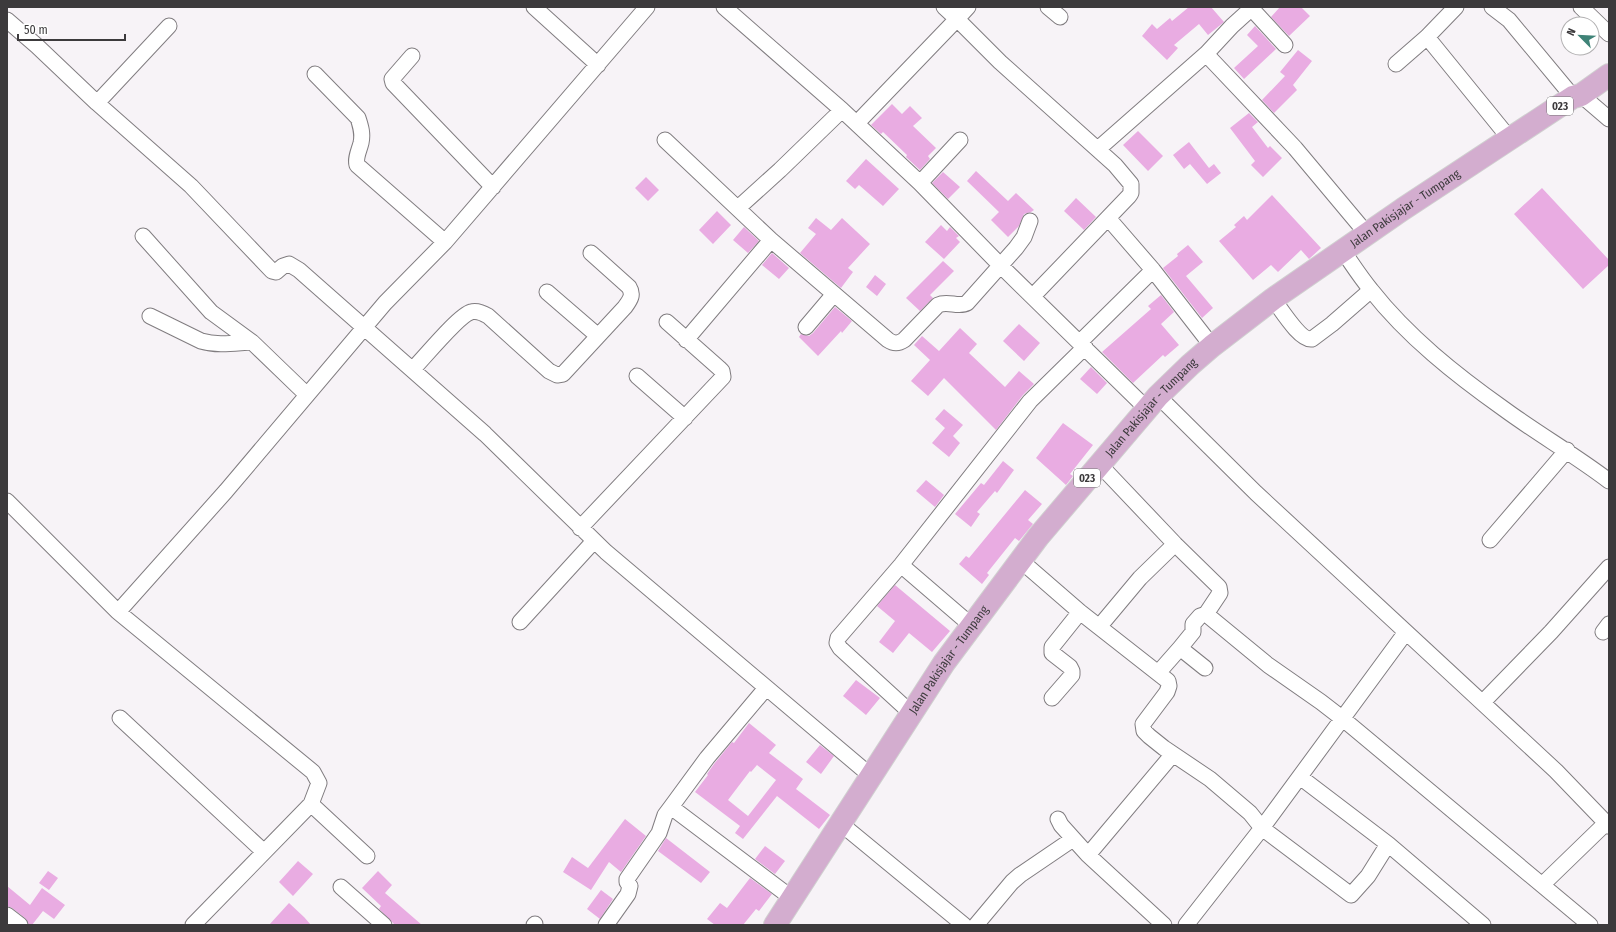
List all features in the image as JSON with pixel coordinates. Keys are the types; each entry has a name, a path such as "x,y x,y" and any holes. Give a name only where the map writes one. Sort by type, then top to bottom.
{"main road":[{"name":"Jalan Pakisjajar - Tumpang","path":"775,925 944,663 1020,560 1099,464 1153,402 1190,365 1212,346 1273,299 1367,234 1609,75"}],"street":[{"path":"534,7 598,65"},
{"path":"118,612 226,491 385,303 445,242 647,7"},
{"path":"724,7 857,123 920,183 1000,265 1083,344 1153,402 1256,493 1483,702 1556,771 1608,825 1542,885"},
{"path":"944,7 1000,62 1098,149 1127,179 1132,189 1129,196 1033,296"},
{"path":"857,123 968,7"},
{"path":"1048,7 1060,17"},
{"path":"1396,64 1427,37 1456,7"},
{"path":"1492,7 1509,20 1577,96 1609,119"},
{"path":"1580,7 1609,34"},
{"path":"1098,149 1206,54 1232,26 1252,8 1285,46"},
{"path":"7,20 37,46 97,103 191,186 272,271 276,272 282,266 289,264 294,266 413,369 485,434 594,541 871,776"},
{"path":"97,103 169,26"},
{"path":"1427,37 1510,139"},
{"path":"1206,54 1295,148 1367,234"},
{"path":"412,56 394,75 392,79 393,83 493,187"},
{"path":"315,74 358,118 362,135 357,157 357,165 445,242"},
{"path":"738,208 842,110"},
{"path":"665,140 771,240 888,340 895,343 900,343 938,305 945,303 961,305 967,303 1020,243 1030,221"},
{"path":"920,183 960,140"},
{"path":"1108,218 1153,270 1212,346"},
{"path":"143,236 212,312 252,342 307,395"},
{"path":"686,340 771,240"},
{"path":"1343,251 1371,290 1406,329 1461,377 1516,417 1567,450 1609,481"},
{"path":"413,369 460,319 471,312 478,311 488,316 545,368 557,375 564,374 625,307 632,297 629,287 591,253"},
{"path":"911,713 840,648 837,643 841,634 901,565 1030,401 1153,270"},
{"path":"1273,299 1300,335 1312,339 1371,290"},
{"path":"547,292 598,336"},
{"path":"806,327 834,294"},
{"path":"150,316 209,344 217,345 252,342"},
{"path":"580,528 722,380 724,374 719,368 667,322"},
{"path":"638,376 685,418"},
{"path":"1490,540 1567,450"},
{"path":"1099,464 1175,544 1219,587 1220,592 1206,614 1200,616 1193,624 1193,632 1158,673"},
{"path":"7,501 118,612 313,772 319,783 318,789 310,804 193,925"},
{"path":"520,622 594,541"},
{"path":"1099,627 1140,578 1175,544"},
{"path":"1020,560 1080,612 1168,681 1169,686 1167,692 1142,724 1142,728 1149,736 1210,779 1250,813 1262,828 1351,895 1368,876 1388,844"},
{"path":"901,565 972,626"},
{"path":"1483,702 1551,632 1609,567"},
{"path":"1052,698 1072,674 1072,671 1070,667 1052,653 1052,647 1080,612"},
{"path":"1206,614 1268,665 1343,719 1590,925"},
{"path":"1186,925 1262,828 1406,632"},
{"path":"1180,648 1205,668"},
{"path":"606,925 628,894 630,886 626,882 627,879 660,831 665,815 707,758 766,688"},
{"path":"120,718 263,851"},
{"path":"1088,855 1173,754"},
{"path":"1300,777 1388,844 1482,925"},
{"path":"310,804 367,856"},
{"path":"671,807 793,899"},
{"path":"1058,819 1061,825 1088,855 1164,925"},
{"path":"840,823 964,925"},
{"path":"976,925 1012,882 1073,839"},
{"path":"341,886 384,925"},
{"path":"7,915 20,925"}],"building":[{"path":"1189,7 1211,7 1224,22 1208,35 1199,24 1174,45 1178,48 1167,60 1142,36 1152,24 1157,29 1170,18 1172,21"},
{"path":"1280,7 1301,7 1310,16 1289,36 1271,17"},
{"path":"1255,26 1276,49 1244,79 1234,68 1258,46 1247,35"},
{"path":"1298,50 1312,61 1293,85 1297,90 1274,113 1262,100 1285,76 1280,72"},
{"path":"892,104 902,114 910,106 922,118 913,126 936,148 928,156 930,159 920,170 883,132 881,134 871,125"},
{"path":"1249,113 1258,122 1252,127 1268,148 1270,146 1282,158 1263,177 1251,165 1255,161 1230,128"},
{"path":"1138,131 1163,156 1148,171 1123,145"},
{"path":"1189,142 1209,168 1214,164 1221,173 1207,184 1190,164 1184,169 1173,155"},
{"path":"866,159 899,189 883,206 859,185 855,189 846,181"},
{"path":"976,171 1008,201 1016,193 1034,210 1024,214 1019,226 1008,237 991,220 999,212 967,181"},
{"path":"943,172 960,187 948,199 932,183"},
{"path":"646,177 659,190 648,201 635,188"},
{"path":"1542,188 1609,260 1609,265 1583,289 1514,214"},
{"path":"1272,195 1321,248 1309,259 1301,250 1278,272 1271,265 1253,280 1219,241 1236,227 1234,225 1244,216 1247,220"},
{"path":"1076,198 1096,217 1084,230 1064,211"},
{"path":"717,211 731,225 713,244 699,230"},
{"path":"816,218 831,230 842,218 870,244 848,268 853,272 841,288 800,253 816,234 808,228"},
{"path":"941,225 947,231 950,227 959,236 956,238 960,242 944,259 925,242"},
{"path":"744,227 759,241 748,253 733,240"},
{"path":"1188,245 1203,262 1186,276 1213,308 1202,318 1163,268 1178,256 1177,254"},
{"path":"772,253 789,268 779,279 762,265"},
{"path":"943,261 954,271 930,295 933,298 920,311 906,298"},
{"path":"875,275 886,284 877,296 866,287"},
{"path":"1161,295 1174,312 1161,324 1179,345 1165,357 1163,355 1133,383 1102,352 1151,309 1148,306"},
{"path":"835,307 852,321 818,356 799,337 801,334 809,336 813,333"},
{"path":"1019,324 1040,343 1024,361 1003,341"},
{"path":"960,328 977,344 969,353 1005,387 1019,371 1034,384 1023,395 996,430 944,378 928,396 911,381 930,360 914,345 922,336 939,351"},
{"path":"1091,367 1107,383 1097,394 1080,379"},
{"path":"944,409 963,425 953,436 960,443 949,457 932,443 945,428 935,419"},
{"path":"1063,423 1093,445 1070,474 1073,476 1066,485 1036,458"},
{"path":"1003,461 1014,470 997,493 995,491 977,512 980,514 971,527 955,514 981,483 984,485"},
{"path":"926,480 944,495 935,507 916,491"},
{"path":"1025,490 1042,504 1028,520 1033,524 1019,541 1015,538 987,573 989,575 982,584 959,564 966,556 969,558"},
{"path":"895,585 950,631 932,652 909,633 893,653 879,642 895,621 877,606"},
{"path":"856,680 880,698 866,715 843,696"},
{"path":"749,723 776,745 769,753 803,779 796,789 830,815 819,829 777,796 743,839 735,833 740,826 695,792 708,775 707,774 714,764 732,742 734,743","holes":["757,765 776,780 748,816 728,800 750,771 751,772"]},
{"path":"820,745 834,756 821,774 806,762"},
{"path":"625,819 646,836 621,872 609,862 591,890 563,872 572,857 588,868"},
{"path":"666,838 710,872 701,883 658,851"},
{"path":"765,846 785,861 775,874 755,859"},
{"path":"298,861 313,874 293,896 279,882"},
{"path":"48,871 58,878 49,890 39,883"},
{"path":"378,871 392,885 385,893 422,925 395,925 379,909 381,906 362,888"},
{"path":"750,878 772,894 759,911 756,909 743,925 715,925 707,919 720,903 727,908"},
{"path":"7,886 30,905 42,888 65,905 54,919 43,911 32,925 29,925 25,918 7,906"},
{"path":"601,890 613,899 600,919 587,909"},
{"path":"289,903 304,917 311,925 269,925"}]}
